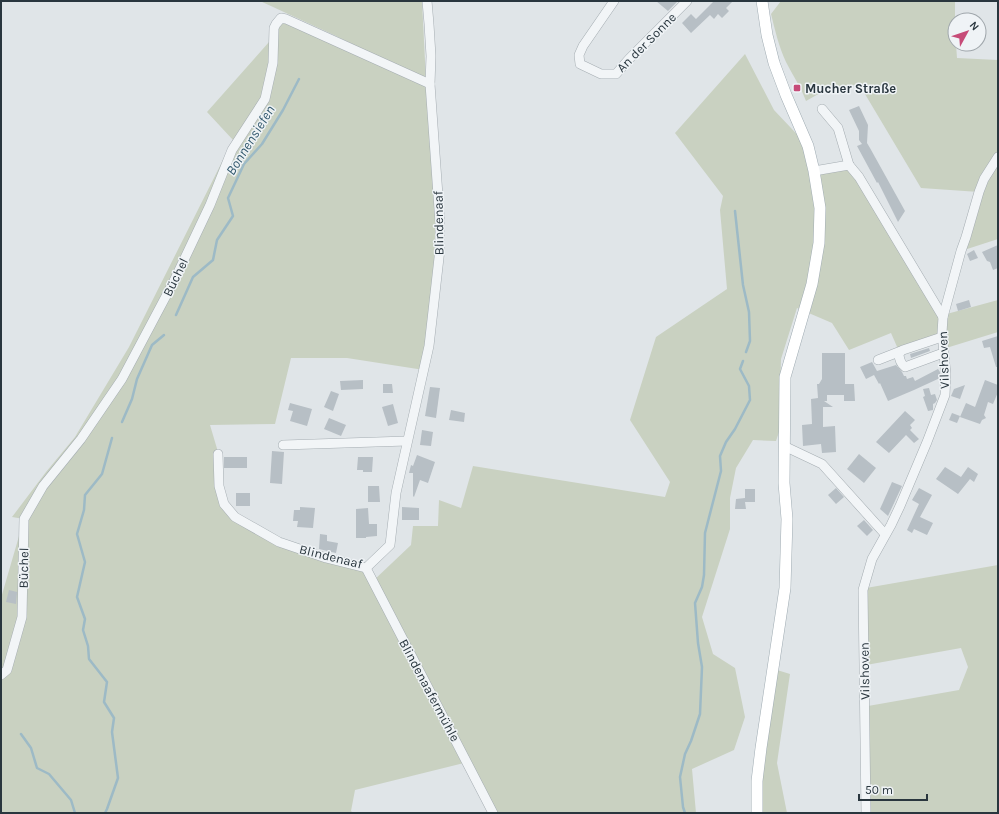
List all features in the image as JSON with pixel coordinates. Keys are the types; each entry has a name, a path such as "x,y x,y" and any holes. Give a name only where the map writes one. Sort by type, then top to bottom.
{"main road":[{"path":"757,813 757,781 761,748 785,588 787,519 784,483 785,377 812,284 820,243 820,208 814,171 808,146 774,63 767,34 762,1"}],"street":[{"name":"Blindenaaf","path":"218,454 219,486 224,504 235,517 279,542 326,558 366,568 390,546 396,493 429,346 440,249 440,223 430,84 431,56 427,1"},
{"name":"An der Sonne","path":"614,1 583,46 579,55 580,64 601,74 616,74 629,59 688,1"},
{"name":"Büchel","path":"1,675 7,670 22,618 24,519 43,486 81,439 122,379 174,281 210,205 232,150 265,98 273,63 274,28 276,24 282,18 286,18 430,84"},
{"name":"Vilshoven","path":"822,109 838,128 849,165 859,177 943,317"},
{"name":"Vilshoven","path":"866,813 863,590 872,560 891,525 927,442 945,395 946,374 942,337 943,317 979,192 984,179 998,158"},
{"path":"814,171 849,165"},
{"path":"878,360 929,340 942,337"},
{"path":"901,351 899,355 902,364 905,367 943,353"},
{"path":"283,444 407,442"},
{"path":"784,446 822,464 885,534"},
{"name":"Blindenaafermühle","path":"366,568 493,813"}],"green space":[{"path":"260,1 422,1 426,81 336,36"},
{"path":"781,1 955,1 955,12 947,12 947,52 957,52 957,58 998,60 998,239 961,251 979,192 921,188 859,84 822,92 806,101 784,56 777,38 771,14"},
{"path":"285,22 426,86 440,223 424,370 347,358 291,358 275,424 210,425 218,452 224,504 279,542 366,568 373,581 411,545 413,526 438,526 439,500 461,508 473,466 665,497 670,482 630,420 656,337 727,289 720,210 723,196 675,133 745,54 774,110 808,146 814,171 849,165 943,315 998,300 998,332 943,349 942,337 898,349 891,333 849,350 832,323 797,308 781,359 779,432 776,441 753,440 736,468 730,498 730,529 702,617 713,654 735,668 745,717 734,750 692,769 696,813 493,813 468,762 355,790 351,811 353,813 1,813 1,598 24,519 12,517 75,437 129,347 233,140 207,112 269,42 277,40 279,26"},
{"path":"998,565 998,813 866,813 868,706 959,690 968,667 961,648 866,665 866,588"},
{"path":"777,670 790,674 777,763 787,813 761,813 761,762"}],"building":[{"path":"656,1 678,1 668,11"},
{"path":"714,1 733,1 726,8 729,11 722,18 718,14 714,19 710,15 691,33 682,23 691,14 696,19"},
{"path":"859,106 868,125 867,143 905,211 898,222 878,182 877,183 857,146 862,144 859,140 859,131 849,110"},
{"path":"998,245 998,268 993,270 990,262 987,261 982,252"},
{"path":"974,250 978,258 970,261 967,254"},
{"path":"969,300 971,307 958,311 956,304"},
{"path":"998,336 998,367 996,367 990,347 984,348 982,341"},
{"path":"929,348 930,351 911,358 910,354"},
{"path":"822,353 845,353 845,384 854,384 855,401 844,401 844,395 827,395 827,401 824,401 833,407 823,407 823,427 835,426 836,452 822,453 821,444 803,446 802,425 812,424 811,399 818,398 817,384 819,384 822,379"},
{"path":"872,362 877,371 896,365 907,379 913,377 915,381 938,369 940,372 940,378 888,401 880,383 879,384 874,375 866,379 860,367"},
{"path":"363,380 363,389 341,390 340,381"},
{"path":"985,380 998,385 998,392 993,404 988,402 984,415 986,418 982,420 980,424 960,417 966,403 975,407"},
{"path":"383,384 392,384 393,393 383,393"},
{"path":"965,385 960,399 951,396 954,389"},
{"path":"430,387 440,388 436,418 425,416"},
{"path":"929,388 931,395 935,394 937,400 933,404 933,410 928,411 923,397 925,396 923,389"},
{"path":"331,391 339,394 333,411 324,407"},
{"path":"290,403 312,409 307,426 290,421 293,411 288,410"},
{"path":"393,404 398,423 388,426 382,407"},
{"path":"451,410 465,413 464,422 449,420"},
{"path":"905,411 915,420 910,425 912,428 910,430 919,439 914,443 906,435 889,453 876,442"},
{"path":"952,413 960,416 957,423 949,420"},
{"path":"329,418 346,425 341,436 324,429"},
{"path":"422,430 433,432 431,446 420,445"},
{"path":"272,451 284,452 282,484 270,483"},
{"path":"859,454 876,468 864,483 847,469"},
{"path":"417,455 435,462 428,483 420,480 414,497 413,473 409,473 411,465 413,466"},
{"path":"224,457 247,457 247,468 224,468"},
{"path":"358,457 373,457 372,472 357,470"},
{"path":"945,467 961,477 968,467 978,474 974,482 970,479 958,494 936,479"},
{"path":"892,482 902,486 888,516 880,509"},
{"path":"368,486 379,486 380,502 368,502"},
{"path":"836,488 844,497 836,504 828,495"},
{"path":"919,488 932,495 920,517 933,523 927,535 914,529 912,533 907,530 919,504 912,500"},
{"path":"745,489 755,489 755,502 745,502 746,509 735,509 736,499 745,498"},
{"path":"236,493 250,493 250,506 236,506"},
{"path":"300,507 315,508 313,528 297,527 298,521 293,521 294,510 300,510"},
{"path":"402,507 419,508 419,520 402,520"},
{"path":"368,508 369,524 377,524 377,536 356,538 356,509"},
{"path":"864,520 873,530 867,536 857,526"},
{"path":"320,534 327,535 327,541 338,543 336,553 319,549"},
{"path":"9,590 17,592 16,604 6,602"}],"waterway":[{"name":"Bonnensiefen","path":"176,315 193,277 213,260 217,240 233,216 228,198 244,164 262,144 283,110 299,79"},
{"path":"735,211 743,285 749,312 750,341 746,352"},
{"name":"Bonnensiefen","path":"122,422 132,399 137,379 152,345 164,335"},
{"path":"685,813 680,777 685,754 700,714 702,667 698,643 695,603 702,587 704,575 705,533 721,471 720,456 726,442 735,429 750,400 749,386 740,369 743,361"},
{"name":"Bonnensiefen","path":"105,813 118,778 112,732 114,718 104,702 107,682 89,659 88,646 83,630 85,619 77,597 85,562 77,534 84,510 85,495 102,474 112,438"},
{"path":"21,734 31,748 37,768 49,774 71,800 75,813"}],"place":[{"name":"Mucher Straße","path":"797,88"}]}
